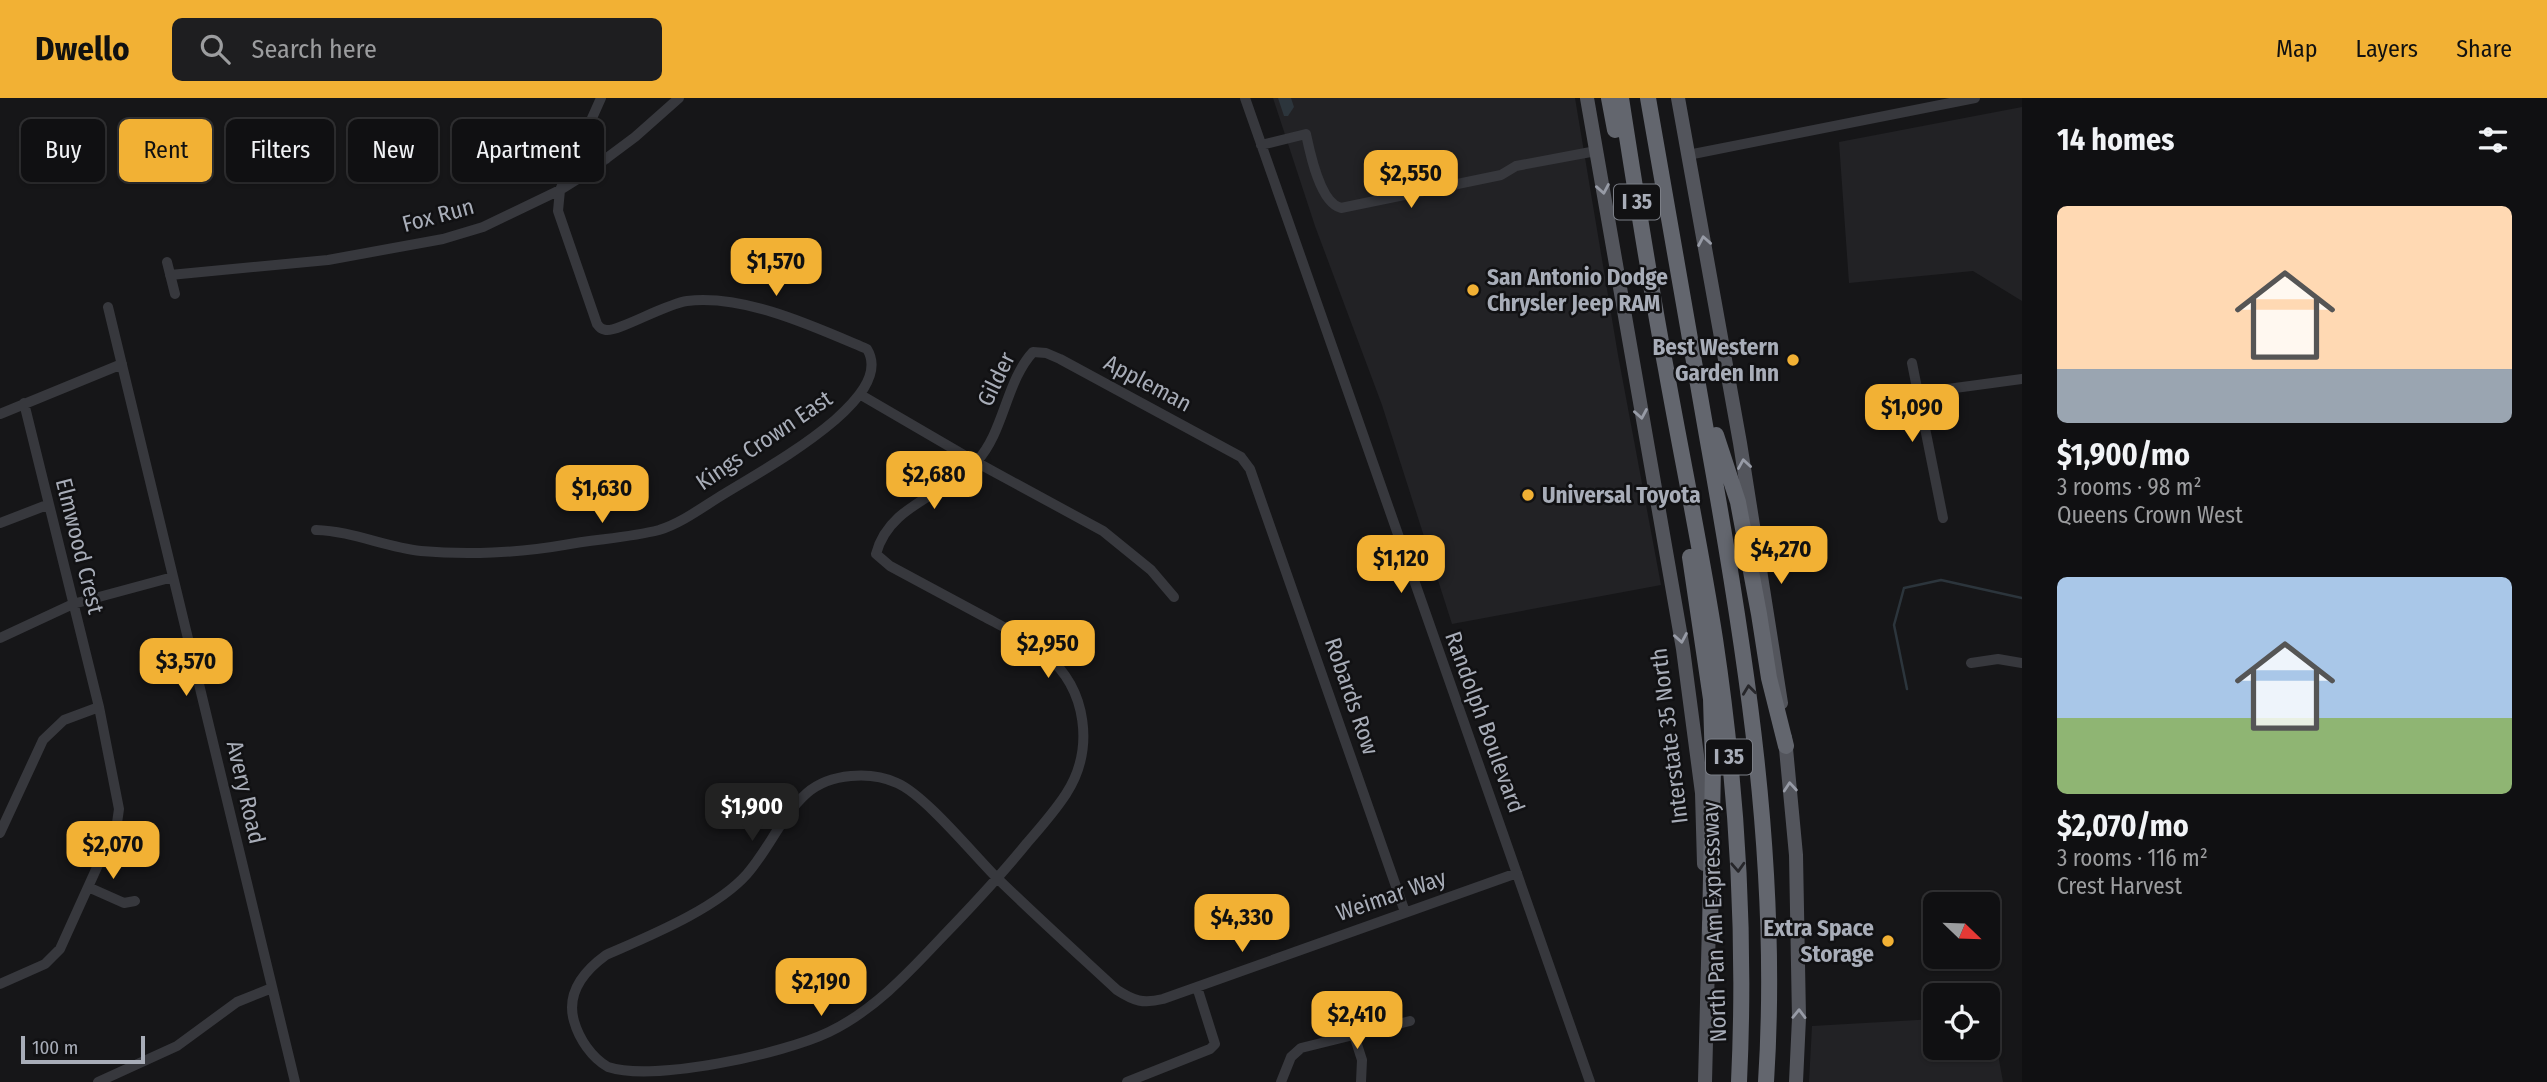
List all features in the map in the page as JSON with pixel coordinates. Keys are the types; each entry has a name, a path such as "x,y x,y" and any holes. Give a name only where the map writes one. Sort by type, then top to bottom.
{"highway":[{"path":"1609,98 1624,179 1654,305"},
{"name":"North Pan Am Expressway","path":"1621,98 1654,305 1714,637 1734,806 1741,921 1739,1082"},
{"name":"I 35","path":"1648,98 1737,603 1758,758 1768,934 1766,1082"},
{"path":"1659,98 1672,240"},
{"path":"1696,375 1738,502 1769,678 1786,746"},
{"path":"1678,436 1692,573 1711,699 1713,766 1710,931"}],"main road":[{"name":"Interstate 35 North","path":"1587,98 1683,649 1702,793 1705,892 1710,931 1705,1082"},
{"path":"1678,98 1741,443 1775,657 1786,746 1796,855 1798,912 1799,1018 1796,1082"}],"street":[{"path":"592,119 601,98"},
{"name":"Fox Run","path":"170,275 328,260 443,239 483,226 560,190 635,137 678,98"},
{"name":"Randolph Boulevard","path":"1245,98 1576,1035 1590,1082"},
{"path":"1688,155 1975,98"},
{"path":"1261,145 1306,134 1327,198 1335,207 1341,208 1501,175 1516,166 1596,151"},
{"path":"564,182 558,211 594,318 601,328 614,329 654,311 686,301 732,303 764,311 867,349 872,358 872,368 861,395 1103,531 1151,570 1174,597"},
{"path":"167,262 175,294"},
{"name":"Avery Road","path":"108,307 295,1082"},
{"name":"Appleman","path":"1033,352 1046,353 1060,359 1241,457"},
{"name":"Gilder","path":"976,462 989,442 1022,365 1033,352"},
{"path":"1912,363 1943,518"},
{"path":"0,414 122,364"},
{"path":"1918,393 2022,379"},
{"name":"Kings Crown East","path":"316,530 333,531 404,548 448,552 561,546 661,529 689,515 798,448 832,423 861,395"},
{"name":"Elmwood Crest","path":"0,984 45,964 60,949 117,823 119,809 99,707 47,505 24,403"},
{"name":"Robards Row","path":"1241,457 1250,469 1405,912"},
{"path":"976,462 958,479 913,505 890,525 880,540 876,554 890,566 1028,641 1055,663 1077,695 1084,729 1081,756 1073,781 1051,814 998,878"},
{"path":"0,523 47,505"},
{"path":"0,638 73,604 173,577"},
{"path":"1971,663 1998,659 2022,663"},
{"path":"0,833 43,740 64,720 99,707"},
{"name":"Weimar Way","path":"998,878 909,972 877,1000 829,1032 792,1047 741,1062 669,1075 627,1073 610,1068 579,1036 571,1010 583,975 606,955 676,922 736,885 766,851 793,807 804,795 818,785 837,778 879,777 899,784 919,798 998,878 1117,990 1133,1000 1150,1002 1197,987 1517,873"},
{"path":"88,887 124,903 135,901"},
{"path":"1127,1082 1144,1079 1210,1049 1215,1044 1197,987"},
{"path":"98,1082 177,1046 237,1002 272,988"},
{"path":"1281,1082 1291,1057 1301,1048 1410,1021"},
{"path":"1354,1035 1362,1060 1361,1082"}],"shaded area":[{"path":"1273,98 1575,98 1618,355 1661,585 1452,624 1382,405 1315,226"},
{"path":"1278,98 1291,98 1294,107 1288,116 1284,116"},
{"path":"2022,107 2022,301 1973,271 1849,283 1839,142"},
{"path":"1923,1020 1923,1060 1999,1060 2003,1082 1809,1082 1812,1026"}],"waterway":[{"path":"1907,689 1894,625 1904,588 1941,580 2022,598"}],"place":[{"name":"San Antonio Dodge Chrysler Jeep RAM","path":"1473,290"},
{"name":"Best Western Garden Inn","path":"1793,360"},
{"name":"Universal Toyota","path":"1528,495"},
{"name":"Extra Space Storage","path":"1888,941"}]}
